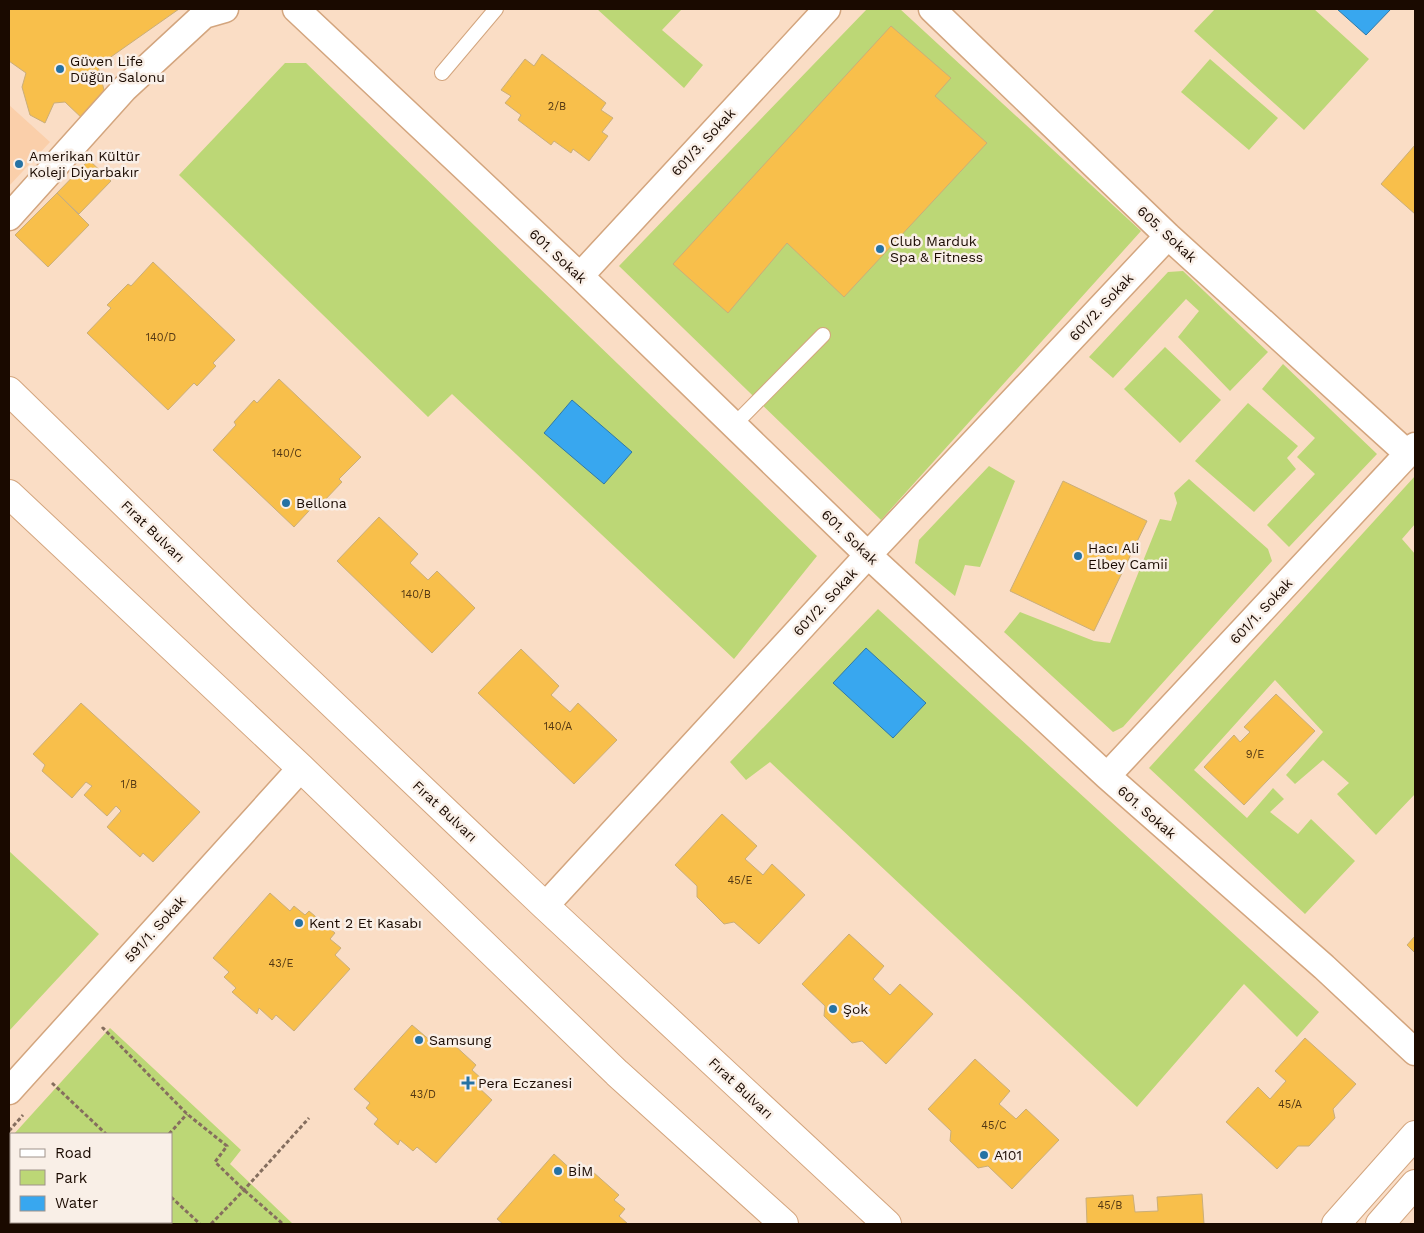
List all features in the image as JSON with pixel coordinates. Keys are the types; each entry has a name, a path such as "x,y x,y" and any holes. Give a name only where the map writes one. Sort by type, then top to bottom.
{"main road":[{"name":"Fırat Bulvarı","path":"9,391 241,617 545,906 888,1224"},
{"path":"9,494 301,768 596,1053 784,1224"},
{"path":"1336,1224 1415,1135"},
{"path":"1380,1224 1415,1184"}],"street":[{"path":"9,217 124,89 204,15 225,9"},
{"name":"601. Sokak","path":"296,9 580,276 868,555 1107,776 1324,967 1415,1052"},
{"name":"601/3. Sokak","path":"580,276 827,9"},
{"name":"605. Sokak","path":"932,9 1168,236 1412,450"},
{"name":"601/2. Sokak","path":"545,906 868,555 1168,236"},
{"name":"601/1. Sokak","path":"1107,776 1412,450"},
{"name":"591/1. Sokak","path":"9,1091 301,768"}],"lane":[{"path":"442,73 496,9"},
{"path":"734,425 823,335"}],"path":[{"path":"96,1035 103,1028 187,1114 227,1146 215,1162 283,1224"},
{"path":"46,1090 58,1076"},
{"path":"52,1083 105,1133"},
{"path":"9,1131 27,1110"},
{"path":"170,1133 187,1114"},
{"path":"211,1224 309,1118"},
{"path":"172,1198 200,1224"}],"shaded area":[{"name":"Amerikan Kültür Koleji Diyarbakır","path":"9,105 50,142 9,186"}],"green space":[{"path":"597,9 682,9 662,30 703,65 684,88"},
{"name":"Club Marduk Spa & Fitness","path":"867,9 900,9 1141,231 881,520 619,266"},
{"path":"1215,9 1314,9 1369,59 1304,130 1194,31"},
{"path":"1210,59 1278,118 1249,150 1181,92"},
{"path":"285,63 306,63 817,556 734,659 452,394 428,417 179,175"},
{"path":"1183,271 1268,352 1230,391 1178,337 1199,311 1186,299 1113,378 1089,357 1168,272"},
{"path":"1165,347 1221,400 1180,443 1124,389"},
{"path":"1283,364 1377,454 1289,547 1267,525 1315,474 1297,457 1315,438 1262,389"},
{"path":"1248,403 1298,446 1287,458 1296,469 1254,512 1195,461"},
{"path":"989,466 1015,481 980,567 965,565 955,596 915,563 919,540"},
{"path":"1415,476 1415,524 1402,539 1415,554 1415,794 1376,835 1337,794 1349,783 1323,760 1295,784 1286,775 1323,732 1275,680 1194,770 1247,818 1273,788 1284,799 1270,812 1298,834 1311,819 1355,861 1305,914 1149,768"},
{"path":"1189,479 1268,549 1272,561 1123,727 1113,732 1004,632 1020,612 1094,641 1110,643 1160,519 1171,521 1177,503 1174,493"},
{"path":"878,609 1319,1012 1297,1037 1244,984 1137,1107 770,762 746,780 730,762"},
{"path":"9,851 99,934 9,1031"},
{"path":"110,1028 241,1150 230,1164 293,1224 110,1224 172,1223 172,1133 15,1133"}],"water":[{"path":"1337,9 1391,9 1366,35"},
{"path":"572,400 632,452 604,484 544,433"},
{"path":"866,648 926,703 893,738 833,683"}],"building":[{"name":"Güven Life Düğün Salonu","path":"9,9 179,9 98,66 104,90 98,108 85,121 65,102 54,103 45,123 30,115 22,87 26,73 9,61"},
{"path":"891,26 951,78 935,96 987,143 844,297 787,243 728,313 673,264"},
{"path":"542,54 606,103 601,110 613,118 602,132 608,136 589,161 573,149 571,153 554,141 551,145 518,120 521,115 505,103 511,96 501,90 525,59 534,66"},
{"path":"1415,145 1415,214 1381,184"},
{"path":"89,160 111,181 79,214 57,193"},
{"path":"57,193 89,225 48,267 15,235"},
{"path":"153,262 235,340 213,363 216,366 197,386 194,383 168,410 87,333 111,308 107,305 128,284 131,286"},
{"path":"279,379 361,457 339,479 342,482 323,502 320,499 294,527 213,450 236,425 234,422 254,400 257,403"},
{"name":"Hacı Ali Elbey Camii","path":"1063,481 1147,521 1094,631 1010,591"},
{"path":"379,517 418,554 410,563 428,580 437,571 475,608 432,653 337,561"},
{"path":"521,649 559,686 551,695 570,712 578,703 617,740 574,784 478,693"},
{"path":"1276,694 1315,731 1244,805 1204,767 1234,735 1240,742 1250,732 1244,727"},
{"path":"81,703 200,812 153,862 143,853 140,857 107,827 121,811 116,806 107,816 84,795 92,786 86,782 72,798 42,771 45,765 33,754"},
{"path":"722,814 757,846 745,859 763,875 772,864 805,895 759,944 734,922 724,924 697,897 697,886 675,865"},
{"path":"270,893 290,911 294,906 305,915 309,911 335,933 330,939 341,948 335,955 350,969 294,1031 276,1015 272,1020 259,1008 257,1014 232,992 236,988 224,977 229,972 213,958"},
{"path":"849,934 884,966 873,979 890,995 900,984 933,1014 886,1064 862,1041 852,1043 824,1016 825,1006 802,984"},
{"path":"1415,936 1415,953 1407,945"},
{"path":"412,1025 432,1042 436,1038 446,1047 451,1042 476,1065 472,1070 483,1080 477,1086 492,1100 436,1163 417,1147 413,1151 400,1140 398,1145 374,1124 378,1119 366,1108 370,1103 354,1089"},
{"path":"1305,1038 1356,1084 1333,1109 1335,1118 1309,1146 1298,1146 1277,1169 1226,1122 1258,1087 1270,1099 1286,1081 1275,1071"},
{"path":"975,1059 1010,1091 999,1104 1016,1119 1026,1109 1059,1140 1012,1189 988,1166 978,1168 950,1141 951,1131 928,1109"},
{"path":"554,1154 574,1172 578,1168 588,1177 593,1172 619,1195 614,1200 625,1209 619,1216 628,1224 503,1224 497,1219"},
{"path":"1202,1194 1204,1224 1087,1224 1086,1198 1133,1195 1135,1212 1158,1211 1157,1197"}],"place":[{"name":"Güven Life Düğün Salonu","path":"60,69"},
{"name":"Amerikan Kültür Koleji Diyarbakır","path":"19,164"},
{"name":"Club Marduk Spa & Fitness","path":"880,249"},
{"name":"Bellona","path":"286,503"},
{"name":"Hacı Ali Elbey Camii","path":"1078,556"},
{"name":"Kent 2 Et Kasabı","path":"299,923"},
{"name":"Şok","path":"833,1009"},
{"name":"Samsung","path":"419,1040"},
{"name":"Pera Eczanesi","path":"468,1083"},
{"name":"A101","path":"984,1155"},
{"name":"BİM","path":"558,1171"}]}
